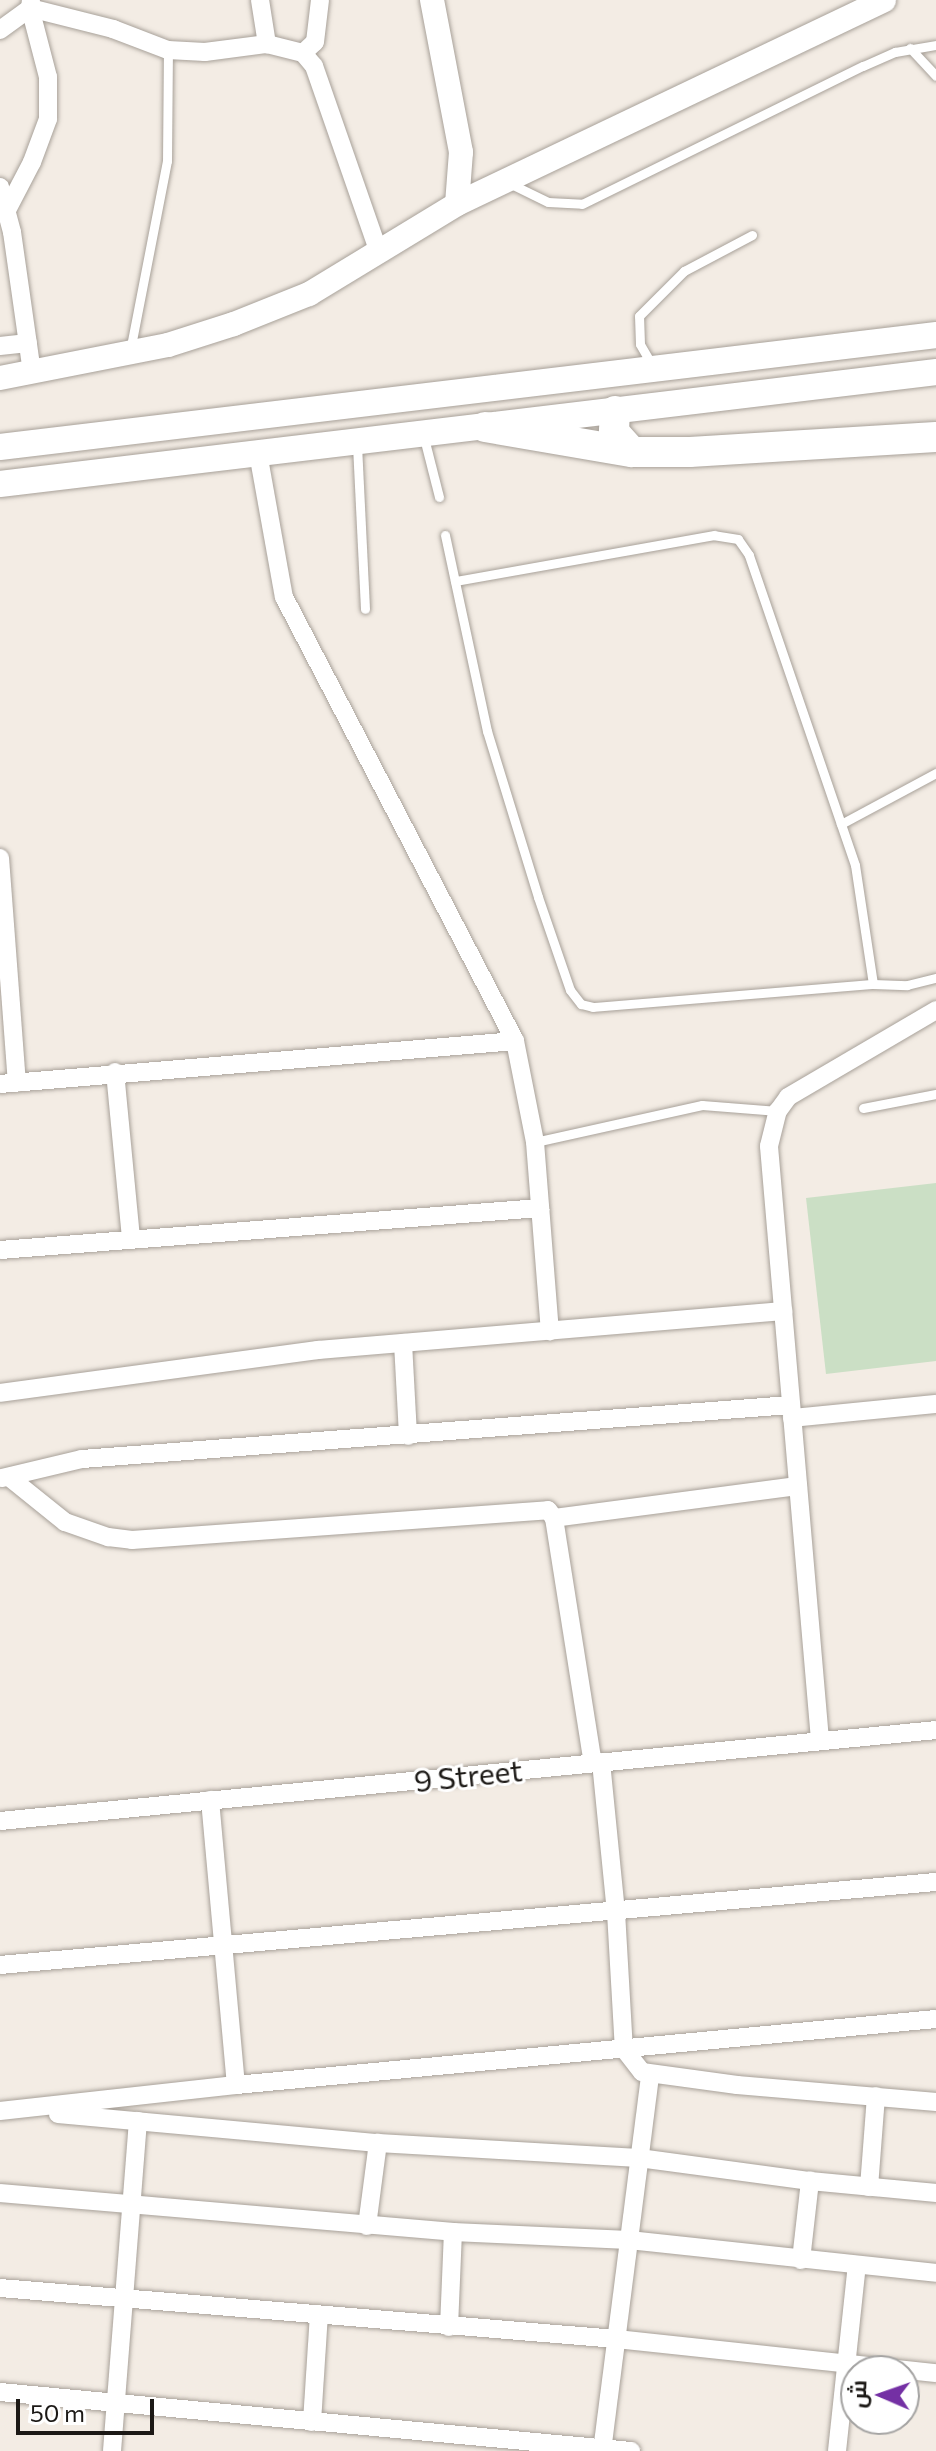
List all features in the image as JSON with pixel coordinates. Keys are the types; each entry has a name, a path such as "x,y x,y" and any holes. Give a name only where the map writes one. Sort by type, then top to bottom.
{"highway":[{"path":"615,411 614,432 632,452"},
{"path":"485,427 632,452 690,452 936,437"}],"main road":[{"path":"0,447 936,335"},
{"path":"0,484 936,372"},
{"path":"83,436 86,475"}],"street":[{"path":"260,0 267,44"},
{"path":"303,53 315,42 320,0"},
{"path":"432,0 461,152 457,204"},
{"path":"0,378 129,354 263,313 309,294 457,204 884,0"},
{"path":"30,4 113,29 168,50 205,52 267,44 303,53 322,83 379,253"},
{"path":"0,30 30,4"},
{"path":"7,210 32,162 48,119 48,77 30,4"},
{"path":"0,187 7,210 32,373"},
{"path":"0,346 28,343"},
{"path":"258,453 284,597 515,1041 535,1142 550,1331"},
{"path":"0,858 9,1083 515,1041"},
{"path":"820,1740 769,1146 778,1111 788,1097 936,1010"},
{"path":"115,1072 131,1238"},
{"path":"0,1250 540,1208"},
{"path":"0,1393 318,1350 783,1311"},
{"path":"403,1343 408,1436"},
{"path":"4,1478 82,1459 936,1404"},
{"path":"4,1478 65,1522 108,1537 132,1540 548,1510 554,1518 597,1762 616,1912 624,2049 642,2072 650,2075 936,2102"},
{"path":"554,1518 798,1486"},
{"name":"9 Street","path":"0,1821 936,1730"},
{"path":"210,1800 236,2085"},
{"path":"0,1965 224,1948 936,1882"},
{"path":"0,2111 236,2085 936,2019"},
{"path":"602,2450 650,2075"},
{"path":"869,2187 876,2096"},
{"path":"19,2110 378,2143 639,2158 810,2181 936,2193"},
{"path":"112,2451 138,2121"},
{"path":"367,2226 378,2143"},
{"path":"801,2260 810,2181"},
{"path":"0,2193 132,2202 367,2226 629,2240 936,2273"},
{"path":"449,2327 453,2232"},
{"path":"847,2355 857,2265"},
{"path":"0,2288 616,2339 840,2364"},
{"path":"312,2422 319,2315"},
{"path":"0,2392 115,2400 312,2422 631,2451"},
{"path":"837,2451 840,2422"},
{"path":"430,2451 432,2431"}],"lane":[{"path":"505,181 548,202 582,204 863,66 910,48 936,45"},
{"path":"910,48 936,76"},
{"path":"129,354 167,161 168,50"},
{"path":"654,368 640,344 639,316 684,271 752,235"},
{"path":"423,434 439,497"},
{"path":"357,442 365,609"},
{"path":"445,535 487,731 570,990 581,1004 593,1007 873,984 907,985 936,978"},
{"path":"455,581 714,535 738,539 749,555 855,865 873,984"},
{"path":"841,824 936,773"},
{"path":"863,1108 936,1094"},
{"path":"535,1142 702,1105 778,1111"}],"green space":[{"path":"936,1183 936,1361 826,1374 806,1198"}]}
